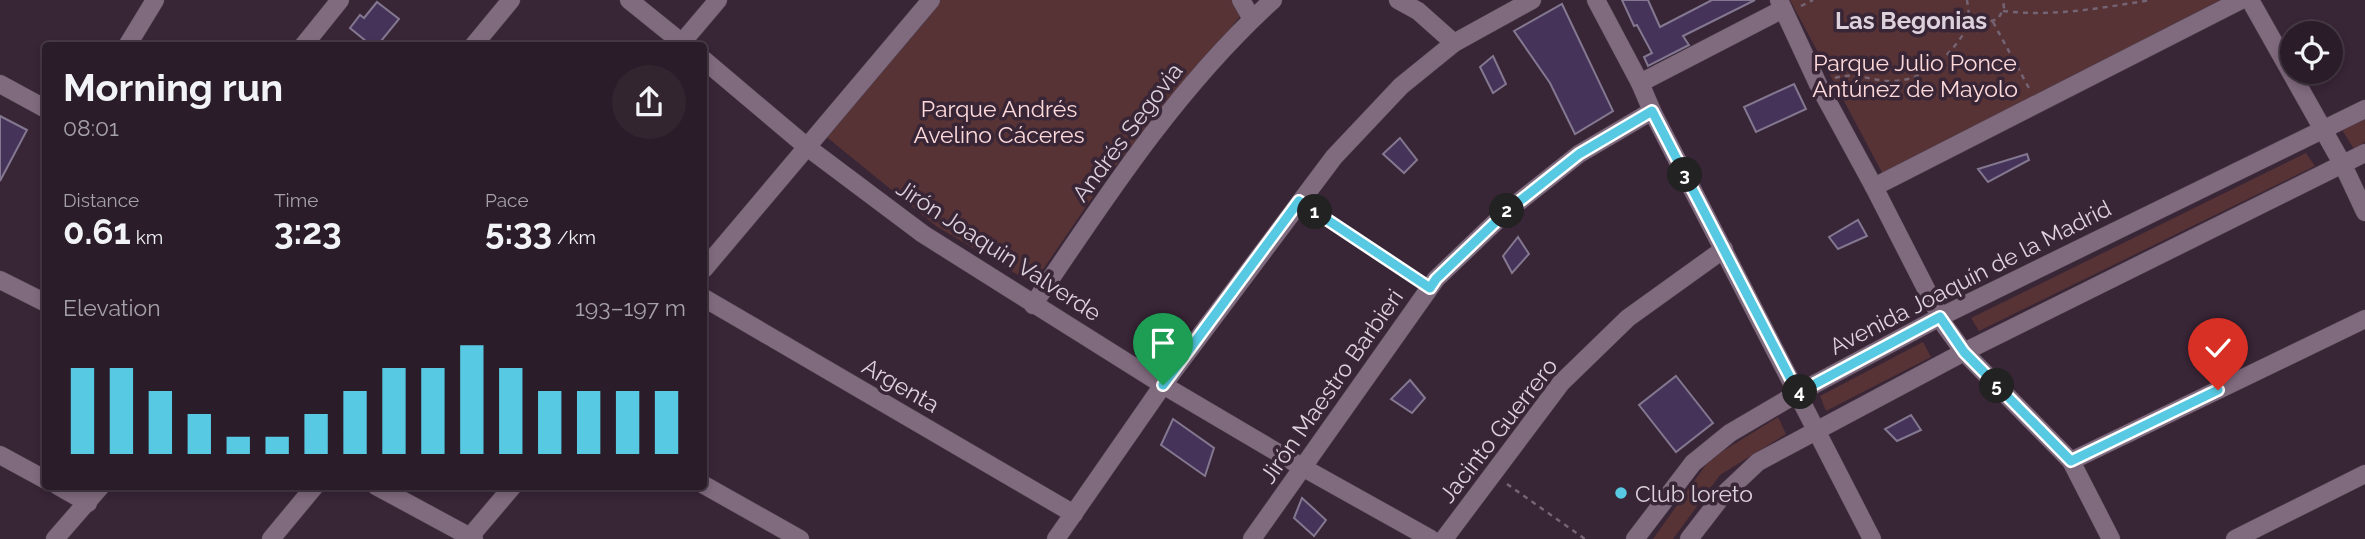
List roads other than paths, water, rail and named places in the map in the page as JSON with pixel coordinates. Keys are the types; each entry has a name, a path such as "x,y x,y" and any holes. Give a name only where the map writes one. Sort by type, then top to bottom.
{"street":[{"path":"129,42 155,0"},
{"path":"306,42 340,0"},
{"path":"476,42 511,0"},
{"path":"629,0 681,42"},
{"path":"685,42 718,0"},
{"path":"707,265 931,0"},
{"path":"1241,0 1252,19"},
{"name":"Andrés Segovia","path":"1033,305 1109,193 1172,109 1252,19 1273,0"},
{"path":"1398,0 1418,11 1454,44"},
{"path":"1056,539 1163,385 1334,158 1401,86 1454,44 1532,0"},
{"path":"1595,0 1872,539"},
{"path":"1874,187 2241,0"},
{"path":"2250,0 2343,165 2365,212"},
{"path":"1640,83 1781,5 1818,84 1940,317 1964,352 2071,461 2111,539"},
{"name":"Jirón Joaquin Valverde","path":"707,63 807,147 923,234 1163,385 1431,539"},
{"path":"0,84 42,106"},
{"name":"Avenida Joaquín de la Madrid","path":"1635,539 1693,463 1730,433 1798,393 1940,317 2365,109"},
{"name":"Jirón Maestro Barbieri","path":"1252,539 1436,279 1506,212 1579,154 1652,111"},
{"path":"1689,539 1723,495 1758,461 1964,352 2365,153"},
{"name":"Jacinto Guerrero","path":"1444,539 1561,383 1628,318 1724,249"},
{"path":"0,280 42,301"},
{"name":"Argenta","path":"707,300 1074,514"},
{"path":"2071,461 2365,319"},
{"path":"0,455 42,478"},
{"path":"2235,539 2365,474"},
{"path":"707,487 800,539"},
{"path":"65,490 88,503"},
{"path":"55,539 99,490"},
{"path":"271,539 312,490"},
{"path":"383,490 471,538 510,490"}],"place":[{"name":"Club loreto","path":"1621,493"}],"district":[{"name":"Las Begonias","path":"1911,20"}],"park label":[{"name":"Parque Julio Ponce Antúnez de Mayolo","path":"1915,75"},
{"name":"Parque Andrés Avelino Cáceres","path":"999,121"}]}
